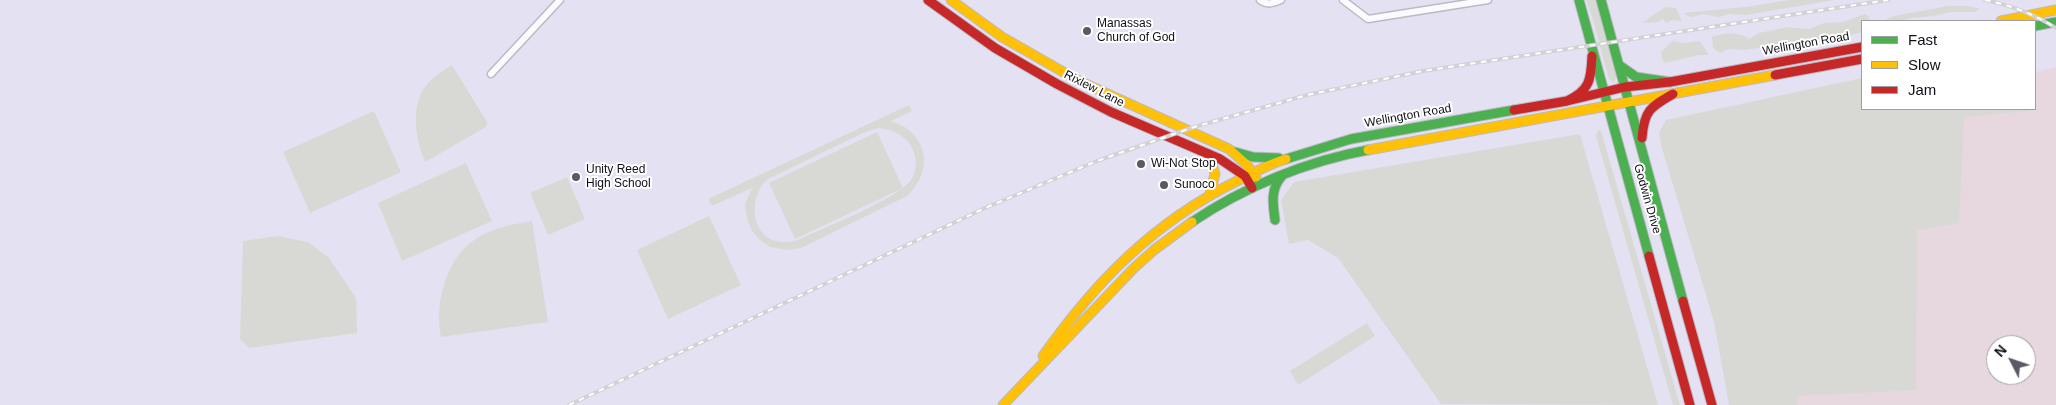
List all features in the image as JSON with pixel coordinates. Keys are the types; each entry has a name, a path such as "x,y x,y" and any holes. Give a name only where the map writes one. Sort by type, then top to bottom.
{"main road":[{"name":"Rixlew Lane","path":"928,0 995,48 1057,84 1111,112 1209,154 1249,174"},
{"name":"Rixlew Lane","path":"951,0 1002,37 1079,81 1229,150 1249,174 1256,186"},
{"name":"Godwin Drive","path":"1579,0 1690,405"},
{"name":"Godwin Drive","path":"1601,0 1712,405"},
{"path":"2006,20 2056,10"},
{"path":"2036,26 2056,22"},
{"path":"1567,101 1581,94 1589,84 1592,44"},
{"name":"Wellington Road","path":"1037,367 1062,329 1109,272 1161,227 1210,194 1249,174 1296,155 1351,139 1567,101 1625,87 1670,82 1861,47"},
{"name":"Wellington Road","path":"1003,405 1037,367 1155,249 1202,216 1256,186 1286,173 1358,152 1861,59"},
{"path":"1619,65 1630,75 1639,79 1670,82"},
{"path":"1641,147 1645,113 1648,108 1673,94"},
{"path":"1229,150 1242,155 1266,158 1296,155"},
{"path":"1209,154 1215,175 1210,194"},
{"path":"1275,220 1273,191 1279,179 1286,173"}],"street":[{"path":"491,74 560,0"},
{"path":"1260,0 1266,4 1281,0"},
{"path":"1343,0 1368,19 1488,0"}],"shaded area":[{"path":"1586,0 1597,0 1617,75 1614,83 1609,79"},
{"path":"1789,0 1834,0 1746,15 1729,14 1719,17 1703,14 1692,17 1684,13 1753,6"},
{"path":"1948,6 1968,6 1980,9 1975,12 1950,12 1905,20 1885,20 1894,16"},
{"path":"1665,7 1676,8 1682,21 1672,20 1666,23 1663,19 1658,22 1642,23"},
{"path":"1865,14 1870,20 1861,20 1861,32 1844,37 1743,50 1729,49 1720,53 1713,48 1712,37 1721,34 1736,34 1749,39 1759,33 1788,27 1809,29 1824,23 1843,22"},
{"path":"1672,41 1685,43 1700,41 1709,55 1699,55 1665,63 1661,52"},
{"path":"452,65 487,122 486,127 425,162 417,131 416,110 423,90 429,82"},
{"path":"2056,67 2056,405 1797,405 1796,396 1895,110 2036,110 2036,72"},
{"path":"1861,78 1861,110 2027,111 1964,117 1959,223 1917,230 1916,390 1797,396 1797,405 1729,405 1714,322 1661,145 1659,133 1666,120"},
{"path":"909,105 912,111 891,121 910,131 922,149 924,166 922,174 913,189 907,196 801,248 788,250 770,247 752,231 747,219 745,204 752,188 712,206 708,199","holes":["879,128 904,137 914,154 916,161 914,173 911,180 904,187 861,212 795,241 775,241 766,236 756,219 755,209 756,198 768,179 865,132"]},
{"path":"374,111 401,172 310,213 283,152"},
{"path":"1598,130 1601,131 1680,405 1673,405 1596,136"},
{"path":"877,132 903,188 795,239 769,183"},
{"path":"1580,134 1658,405 1441,404 1338,258 1308,240 1289,244 1281,200 1294,182"},
{"path":"466,163 492,221 402,261 378,203"},
{"path":"567,177 585,219 548,235 530,193"},
{"path":"709,216 741,285 668,319 637,250"},
{"path":"532,221 548,322 441,337 439,310 441,296 450,269 457,257 466,246 483,235 503,227"},
{"path":"278,236 308,242 329,258 356,298 357,333 249,348 240,339 243,241"},
{"path":"1367,323 1375,336 1298,385 1290,371"}],"railway":[{"path":"569,405 985,208 1097,161 1194,127 1307,95 1423,71 1888,0"},
{"path":"1985,0 2022,11 2056,28"}],"traffic: fast":[{"path":"1579,0 1649,256"},
{"path":"1601,0 1683,301"},
{"path":"2036,26 2056,22"},
{"path":"1619,65 1636,77 1670,82"},
{"path":"1286,159 1351,139 1514,110"},
{"path":"1192,222 1212,209 1277,177 1322,161 1368,150"},
{"path":"1235,152 1253,157 1279,158"},
{"path":"1275,220 1274,191 1282,176"}],"traffic: slow":[{"path":"951,0 1002,37 1079,81 1229,149 1247,165 1256,177"},
{"path":"2006,20 2056,10"},
{"path":"1368,150 1775,75"},
{"path":"1209,154 1215,174 1210,194"},
{"path":"1043,356 1106,278 1153,235 1207,197 1273,163 1286,159"},
{"path":"1003,405 1134,268 1154,250 1192,222"}],"traffic: jam":[{"path":"928,0 995,48 1057,84 1111,112 1220,159 1245,176 1252,188"},
{"path":"1514,110 1567,101 1625,87 1670,82 1861,47"},
{"path":"1567,101 1580,93 1588,83 1592,56"},
{"path":"1775,75 1861,59"},
{"path":"1642,138 1644,122 1650,111 1673,94"},
{"path":"1649,256 1690,405"},
{"path":"1683,301 1712,405"}],"place":[{"name":"Manassas Church of God","path":"1087,31"},
{"name":"Wi-Not Stop","path":"1141,164"},
{"name":"Unity Reed High School","path":"576,177"},
{"name":"Sunoco","path":"1164,185"}]}
